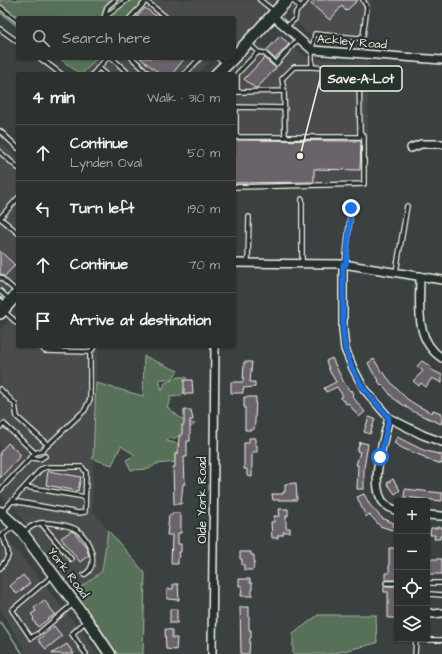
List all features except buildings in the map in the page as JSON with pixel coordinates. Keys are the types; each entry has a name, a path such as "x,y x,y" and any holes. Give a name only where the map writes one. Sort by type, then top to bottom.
{"main road":[{"path":"236,52 248,42 286,0"},
{"path":"218,72 227,60"},
{"name":"York Road","path":"1,512 18,529 54,575 110,654"}],"street":[{"name":"Ackley Road","path":"274,14 312,50 442,60"},
{"path":"411,148 421,144 442,144"},
{"path":"236,262 344,264 442,278"},
{"path":"344,264 343,330 345,349 352,368 364,389 389,418 423,435 442,442"},
{"path":"420,276 420,322 424,339 434,353 442,358"},
{"name":"Olde York Road","path":"212,654 215,348"},
{"path":"389,418 380,457 377,481 379,494 386,505 394,509"},
{"path":"430,515 442,516"},
{"path":"430,613 442,613"}],"lane":[{"path":"105,16 107,7 115,0"},
{"path":"110,16 127,0"},
{"path":"260,0 274,14"},
{"path":"292,0 301,7"},
{"path":"286,27 295,19 296,12 307,0"},
{"path":"312,66 312,50 315,34 358,38 363,36 367,7 363,0"},
{"path":"132,16 146,1 165,16"},
{"path":"0,8 16,20"},
{"path":"0,29 16,41"},
{"path":"248,42 258,52 264,53 276,64 299,38"},
{"path":"258,52 237,74 237,92 284,91"},
{"path":"43,60 58,72"},
{"path":"94,72 106,60"},
{"path":"114,60 127,72"},
{"path":"134,60 147,72"},
{"path":"187,72 198,60"},
{"path":"236,137 285,137 360,137 359,70 312,66 294,67 282,79 285,108 285,137"},
{"path":"98,67 104,72"},
{"path":"236,107 285,108"},
{"path":"0,131 16,146"},
{"path":"236,187 364,184 364,136 360,132"},
{"path":"0,152 16,166"},
{"path":"302,199 302,264"},
{"path":"16,200 0,218 16,232"},
{"path":"396,272 407,206"},
{"path":"344,264 351,208"},
{"path":"248,263 249,217"},
{"path":"0,277 8,302 16,320"},
{"path":"0,291 8,302"},
{"path":"42,348 45,351 90,352"},
{"path":"0,490 35,453 41,451 48,445 85,410 90,399 90,352 93,348"},
{"path":"0,389 15,404 17,417 48,445"},
{"path":"0,427 4,424 35,453"},
{"path":"30,458 40,459 45,456"},
{"path":"1,512 42,469 47,466 82,467 86,472 85,512 78,513 13,501"},
{"path":"26,487 86,497"},
{"path":"41,523 71,559"},
{"path":"0,568 8,559 9,553 1,537 18,529 41,523 70,527 80,532 92,549 92,563 88,573 84,575"},
{"path":"54,575 12,610 31,638 74,603"},
{"path":"386,583 394,583"},
{"path":"430,583 442,583"},
{"path":"430,594 442,595"},
{"path":"86,654 72,634 87,620"},
{"path":"415,654 416,640 442,640"}],"shaded area":[{"path":"150,0 281,0 236,51 236,16 136,16"},
{"path":"296,0 371,0 365,38 359,40 323,37 307,33 290,13 292,3"},
{"path":"281,34 307,58 369,62 367,179 361,189 236,189 236,72 234,72 260,44 265,49"},
{"path":"95,60 211,60 200,72 84,72"},
{"path":"0,142 16,156 16,280 0,298"},
{"path":"16,312 16,348 98,348 92,510 108,530 102,571 73,593 16,510 44,514 15,509 0,494 0,330"},
{"path":"0,530 84,634 96,654 27,654 0,609"}],"green space":[{"path":"0,0 150,0 136,16 16,16 16,25 0,13"},
{"path":"62,60 95,60 84,72 77,72"},
{"path":"144,356 178,371 172,379 159,379 162,391 165,383 178,377 186,377 189,387 180,396 169,397 171,400 167,407 183,420 195,424 175,438 169,438 167,441 183,445 178,446 178,454 175,454 175,458 178,462 156,464 149,469 131,470 126,460 135,455 121,446 112,465 93,459 96,383 143,396"},
{"path":"108,530 145,573 143,654 117,654 73,593 102,571"},
{"path":"318,615 376,615 377,643 331,654 293,654 293,634"}],"waterway":[{"path":"0,622 23,654"}],"place":[{"name":"Save-A-Lot","path":"300,156"}],"route":[{"path":"351,208 346,265 343,264 343,330 345,349 352,368 364,389 389,418 380,457"}]}
